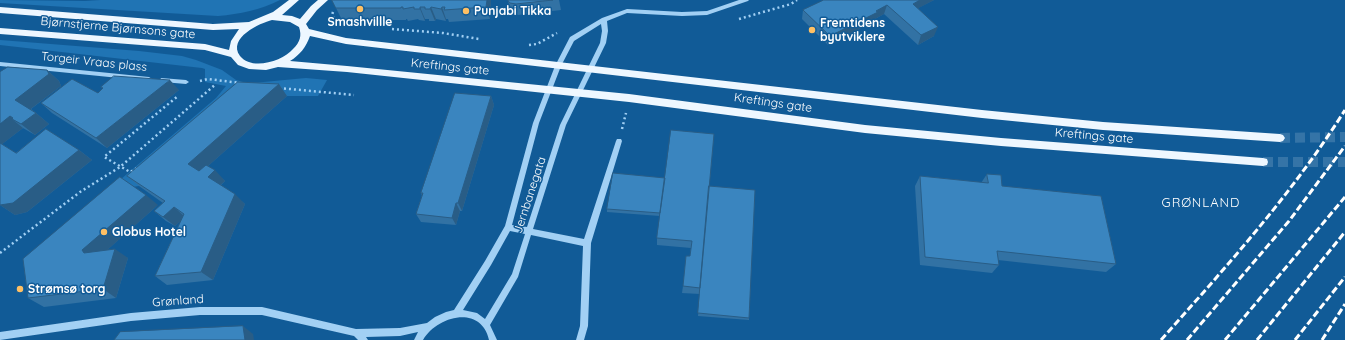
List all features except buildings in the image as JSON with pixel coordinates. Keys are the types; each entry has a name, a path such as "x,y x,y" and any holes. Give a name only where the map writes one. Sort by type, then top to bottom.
{"main road":[{"path":"295,0 273,16 250,25 236,39 234,54 238,60 251,66 268,67 280,64 291,58 300,50 305,40 304,28 314,8 324,0"},
{"name":"Bjørnstjerne Bjørnsons gate","path":"0,10 214,27 250,25"},
{"path":"273,16 290,17 304,28"},
{"name":"Kreftings gate","path":"304,28 346,42 943,110 1103,126 1280,138"},
{"name":"Bjørnstjerne Bjørnsons gate","path":"0,30 205,47 234,54"},
{"name":"Kreftings gate","path":"280,64 347,69 579,93 717,109 865,129 1001,142 1263,162"}],"street":[{"name":"Jernbanegata","path":"457,313 508,227 536,123 558,66 572,39 604,20 627,11 682,14 706,13 746,0"},
{"name":"Jernbanegata","path":"486,325 515,275 564,125 603,43 605,30 604,20"},
{"name":"Torgeir Vraas plass","path":"0,64 186,82"},
{"path":"580,340 584,326 587,243 619,141"},
{"path":"508,227 587,243"},
{"name":"Grønland","path":"0,336 131,316 200,311 262,311 356,334 400,332 429,326"},
{"path":"418,340 429,326 442,317 457,313 473,316 486,325 492,340"},
{"name":"Grønland","path":"356,334 364,340"}],"path":[{"path":"736,20 791,4 797,0"},
{"path":"335,8 332,15 336,22 341,23"},
{"path":"390,29 443,33 482,40"},
{"path":"522,46 537,44 553,36"},
{"path":"186,82 208,79 247,84"},
{"path":"142,166 130,172 104,157 194,82"},
{"path":"0,254 80,192 120,166 216,84"},
{"path":"277,88 354,95"}],"shaded area":[{"path":"0,0 280,0 250,11 218,16 0,3"},
{"path":"0,40 139,51 182,56 222,70 236,80 243,82 253,83 306,78 327,80 318,96 287,96 139,186 132,187 120,180 216,98 226,86 205,82 205,69 202,68 0,45"}],"tunnel":[{"path":"1280,138 1345,137"},
{"path":"1263,162 1345,162"}],"railway":[{"path":"1161,340 1258,229 1325,141 1345,110"},
{"path":"1187,340 1289,221 1345,146"},
{"path":"1225,340 1345,197"},
{"path":"1257,340 1345,232"},
{"path":"1295,340 1345,277"},
{"path":"1322,340 1345,304"}],"place":[{"name":"Smashvillle","path":"360,9"},
{"name":"Punjabi Tikka","path":"466,11"},
{"name":"Fremtidens byutviklere","path":"812,30"},
{"name":"Globus Hotel","path":"104,232"},
{"name":"Strømsø torg","path":"20,289"}],"district":[{"name":"GRØNLAND","path":"1201,203"}]}
